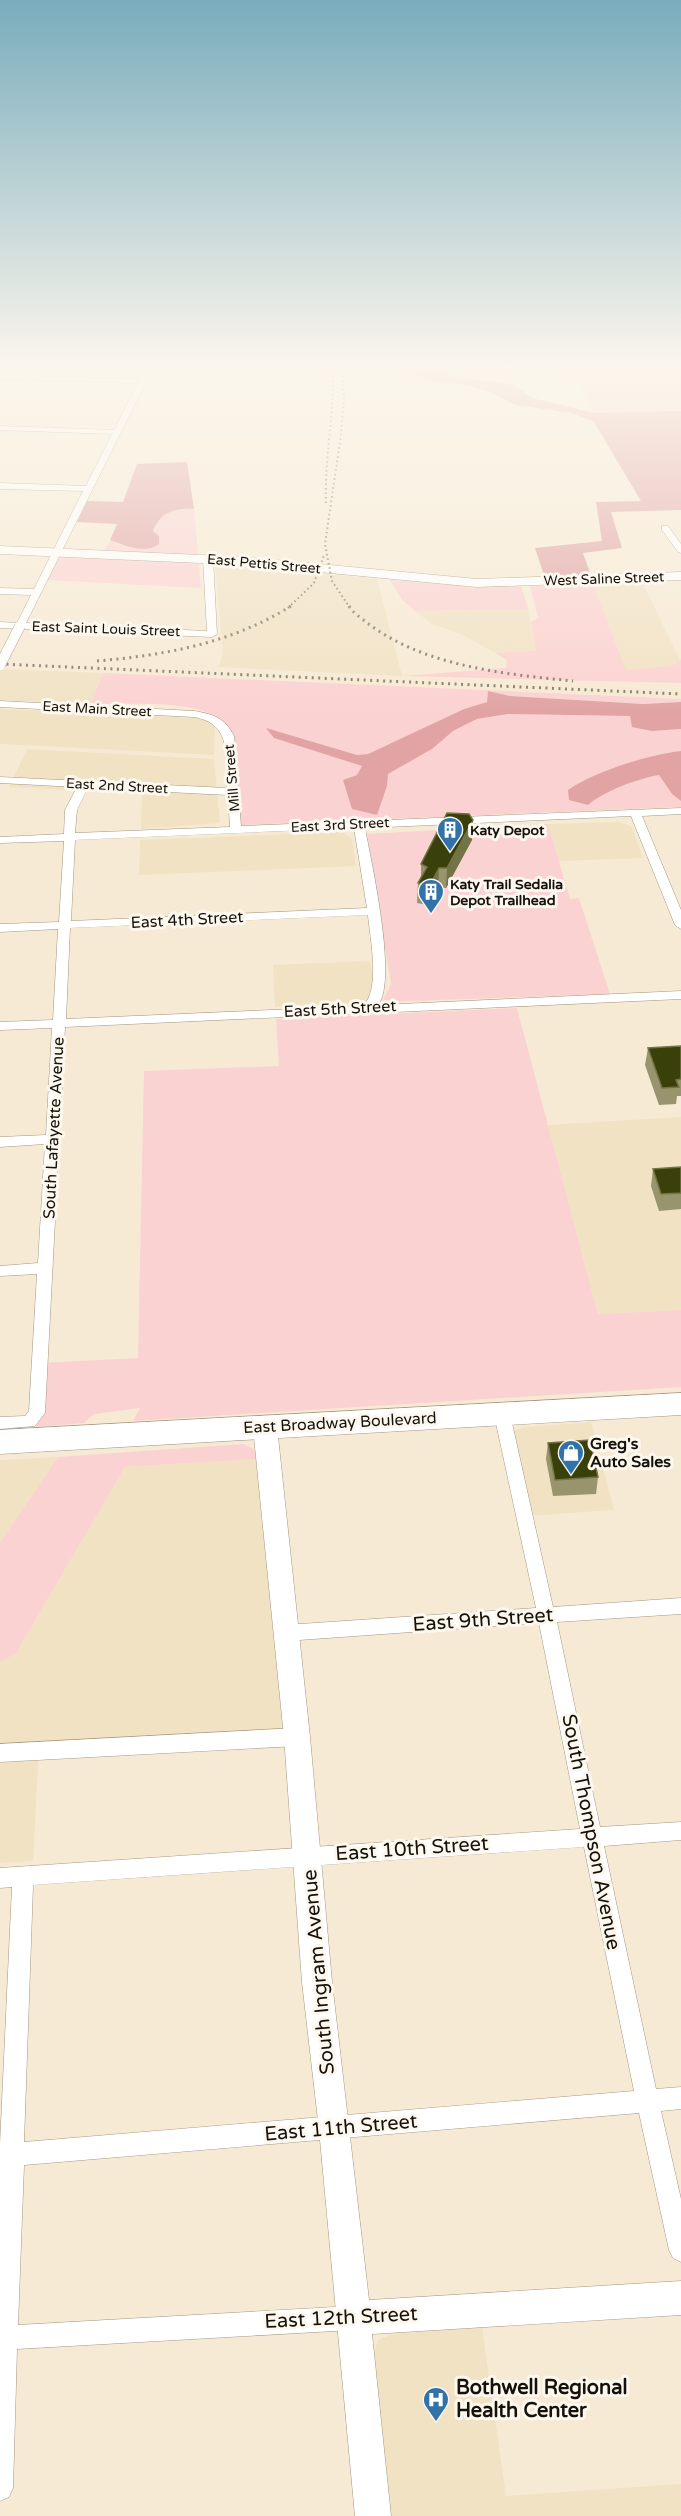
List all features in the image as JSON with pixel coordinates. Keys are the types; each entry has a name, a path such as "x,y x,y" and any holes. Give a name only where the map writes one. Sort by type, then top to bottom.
{"highway":[{"name":"East Broadway Boulevard","path":"0,1442 681,1404"}],"street":[{"path":"0,665 58,553 93,479"},
{"path":"0,486 88,489"},
{"path":"665,528 681,550"},
{"name":"East Pettis Street","path":"0,550 208,559 477,583 527,582"},
{"name":"East Saint Louis Street","path":"0,625 212,634 208,559"},
{"name":"West Saline Street","path":"527,582 681,576"},
{"path":"0,591 38,592"},
{"name":"East Main Street","path":"0,704 194,714"},
{"name":"Mill Street","path":"194,714 217,720 225,725 229,736 236,830"},
{"name":"East 2nd Street","path":"0,780 234,792"},
{"name":"South Lafayette Avenue","path":"0,1423 29,1422 35,1418 47,1268 63,925 71,810 84,785"},
{"name":"East 3rd Street","path":"0,840 681,811"},
{"path":"635,813 675,898 681,925"},
{"path":"359,824 374,911 379,987 375,1001 368,1008"},
{"name":"East 4th Street","path":"0,928 374,911"},
{"name":"East 5th Street","path":"0,1026 681,994"},
{"path":"0,1142 53,1139"},
{"path":"0,1271 47,1268"},
{"name":"South Thompson Avenue","path":"502,1414 616,1960 681,2250"},
{"name":"South Ingram Avenue","path":"264,1427 297,1737 317,1982 335,2129 373,2516"},
{"name":"East 9th Street","path":"285,1633 681,1606"},
{"path":"0,1753 297,1737"},
{"name":"East 10th Street","path":"0,1878 681,1831"},
{"path":"0,2488 6,2154 23,1876"},
{"name":"East 11th Street","path":"6,2154 335,2129 681,2098"},
{"name":"East 12th Street","path":"3,2338 681,2298"}],"shaded area":[{"path":"131,479 190,479 194,509 180,509 164,515 153,531 159,536 159,544 147,549 134,548 110,540 117,524 77,522 87,501 123,502"},
{"path":"628,479 681,479 681,510 611,512 622,548 583,553 591,576 545,578 535,548 602,541 596,502 641,501"},
{"path":"177,508 194,509 198,553 196,555 103,553 110,540 134,548 153,547 159,543 159,536 153,531 157,523 165,514"},
{"path":"62,556 194,562 199,564 201,588 47,580 58,558"},
{"path":"219,563 377,579 402,676 219,667 223,652 215,566"},
{"path":"390,580 476,587 521,585 528,609 415,611 402,600"},
{"path":"642,582 681,662 669,666 626,670 593,584"},
{"path":"593,584 626,670 669,666 680,662 681,657 681,683 402,676 506,668 507,660 495,653 536,651 531,622 538,618 530,586"},
{"path":"528,609 536,652 495,653 463,635 432,624 415,611"},
{"path":"0,669 103,673 91,704 0,700"},
{"path":"103,673 681,699 681,702 643,704 510,696 488,691 487,702 464,709 368,754 357,755 267,729 275,738 362,766 357,775 343,781 377,814 387,786 388,774 432,749 453,731 477,719 508,714 630,716 652,731 681,729 681,751 627,765 579,782 588,805 621,786 659,775 672,794 681,801 681,807 241,825 224,729 218,719 206,712 174,705 91,704"},
{"path":"488,691 510,696 643,704 681,702 681,729 652,731 632,727 630,716 508,714 477,719 453,731 432,749 388,774 387,786 377,815 352,809 343,780 357,775 362,766 274,738 266,728 357,755 368,754 464,709 487,702"},
{"path":"0,709 200,718 215,726 214,755 0,744"},
{"path":"27,749 214,759 220,823 141,829 142,794 9,787"},
{"path":"681,751 681,801 672,794 659,775 621,786 588,805 569,800 568,790 592,776 638,760"},
{"path":"619,822 631,826 643,858 558,861 548,824"},
{"path":"548,824 570,899 579,898 610,994 382,1002 391,984 367,834"},
{"path":"343,832 352,839 356,866 139,875 140,840"},
{"path":"370,961 375,987 365,1003 275,1007 273,965"},
{"path":"517,1008 598,1314 681,1310 681,1387 133,1421 140,1408 94,1414 84,1423 36,1427 41,1363 138,1358 144,1071 279,1066 276,1019"},
{"path":"681,1117 681,1310 598,1314 548,1125"},
{"path":"591,1422 614,1510 525,1516 512,1431 526,1427"},
{"path":"243,1444 254,1449 256,1459 125,1467 16,1653 0,1663 0,1543 58,1457"},
{"path":"58,1457 0,1543 0,1460"},
{"path":"256,1459 283,1724 276,1733 39,1748 33,1861 0,1863 0,1663 16,1653 125,1467"},
{"name":"Bothwell Regional Health Center","path":"482,2327 506,2496 681,2484 681,2516 386,2516 371,2362 378,2340 392,2334"}],"building":[{"path":"447,813 469,814 473,820 447,868 439,868 430,885 418,883 427,867 421,864"},
{"path":"681,1046 681,1079 676,1080 679,1087 662,1088 648,1048"},
{"path":"681,1167 681,1193 661,1194 653,1169"},
{"path":"590,1440 598,1477 555,1480 548,1443"}],"railway":[{"path":"326,479 326,503"},
{"path":"334,479 325,544 332,581 350,608"},
{"path":"289,607 314,583 324,555"},
{"path":"349,606 359,617 388,637 438,658 492,671 573,681"},
{"path":"97,661 148,655 198,645 246,629 289,607"},
{"path":"0,664 681,694"}],"place":[{"name":"Katy Depot","path":"450,853"},
{"name":"Katy Trail Sedalia Depot Trailhead","path":"431,915"},
{"name":"Greg's Auto Sales","path":"571,1476"},
{"name":"Bothwell Regional Health Center","path":"436,2423"}]}
